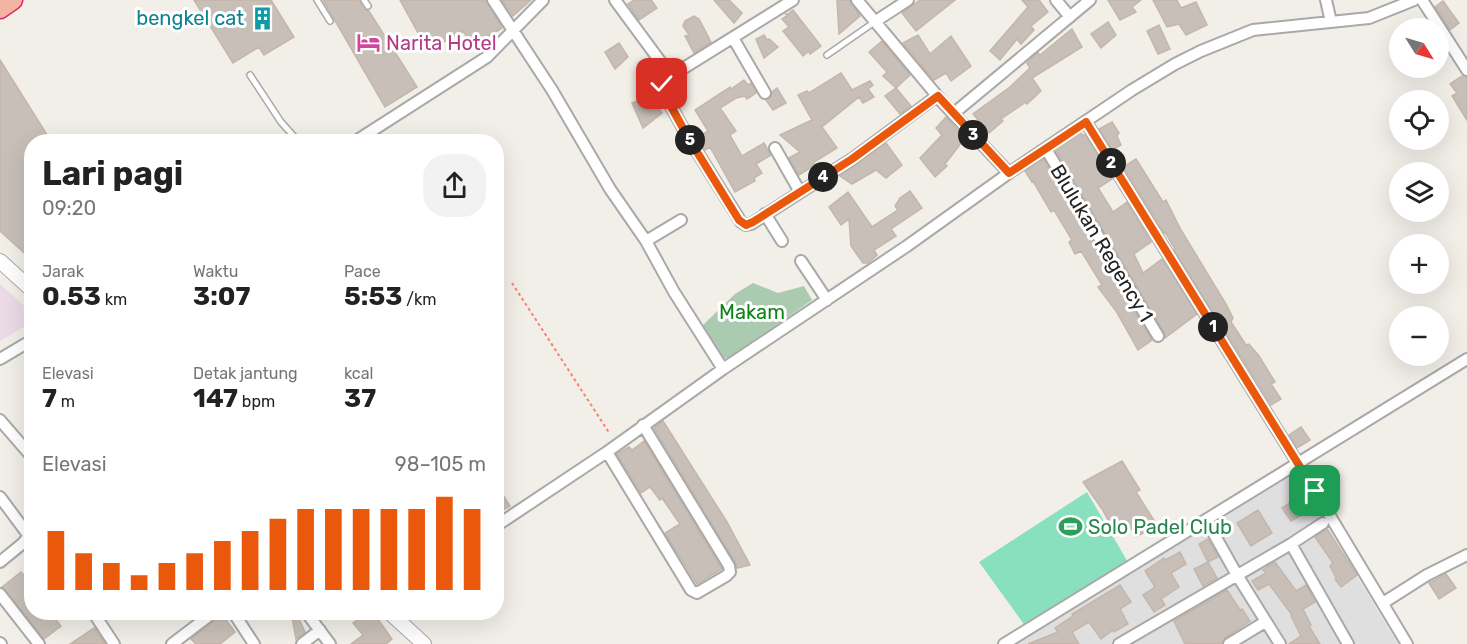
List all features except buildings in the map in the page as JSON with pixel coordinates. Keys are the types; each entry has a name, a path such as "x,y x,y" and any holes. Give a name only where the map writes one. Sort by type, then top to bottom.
{"highway":[{"path":"0,9 13,0"}],"street":[{"path":"493,0 552,90 610,189 646,241 674,292 723,369"},
{"path":"367,134 469,71 487,57 543,0"},
{"path":"615,0 671,76"},
{"path":"793,0 671,76 662,84 662,90 689,139 739,220 749,224 852,159 938,96"},
{"path":"857,0 938,96 1009,173"},
{"path":"876,21 908,0"},
{"path":"1056,0 1070,17"},
{"path":"954,114 1090,0"},
{"path":"1326,0 1331,22"},
{"path":"504,521 607,452 723,369 908,246 1009,173 1175,64 1230,38 1253,30 1369,18 1414,0"},
{"path":"1422,0 1467,70"},
{"path":"734,38 765,93"},
{"path":"1086,122 1407,644"},
{"path":"775,148 800,192"},
{"name":"Blulukan Regency 1","path":"1046,149 1158,336"},
{"path":"765,214 782,241"},
{"path":"646,241 681,220"},
{"path":"0,261 24,283"},
{"path":"801,261 827,300"},
{"path":"0,359 24,345"},
{"path":"1004,644 1467,359"},
{"path":"0,420 24,448"},
{"path":"607,452 691,590 697,593 726,576 729,566 642,425"},
{"path":"0,497 24,531"},
{"path":"1119,644 1323,523"},
{"path":"1210,526 1280,644"},
{"path":"0,562 24,544"},
{"path":"1291,544 1348,644"},
{"path":"1383,603 1427,575 1467,556"},
{"path":"0,594 39,644"},
{"path":"98,620 114,644"},
{"path":"172,644 203,620"},
{"path":"238,620 254,644"},
{"path":"312,620 330,644"},
{"path":"398,620 424,644"},
{"path":"1229,644 1265,622"},
{"path":"302,644 320,630"},
{"path":"184,634 191,644"}],"lane":[{"path":"317,0 330,21"},
{"path":"827,55 876,21"},
{"path":"250,75 281,122 292,134"}],"path":[{"path":"512,283 617,444"}],"shaded area":[{"path":"0,284 24,306 24,327 0,341"},
{"path":"1294,472 1398,644 1011,644 1061,613"}],"green space":[{"name":"Makam","path":"753,283 778,293 804,286 812,300 729,358 723,358 703,325 735,294"},
{"name":"Solo Padel Club","path":"1087,492 1129,564 1028,630 979,562"}],"place":[{"name":"bengkel cat","path":"262,18"},
{"name":"Narita Hotel","path":"368,43"},
{"name":"Solo Padel Club","path":"1070,527"}],"route":[{"path":"662,84 662,90 689,139 739,220 746,225 852,159 938,96 1009,173 1086,122 1315,491"}]}
